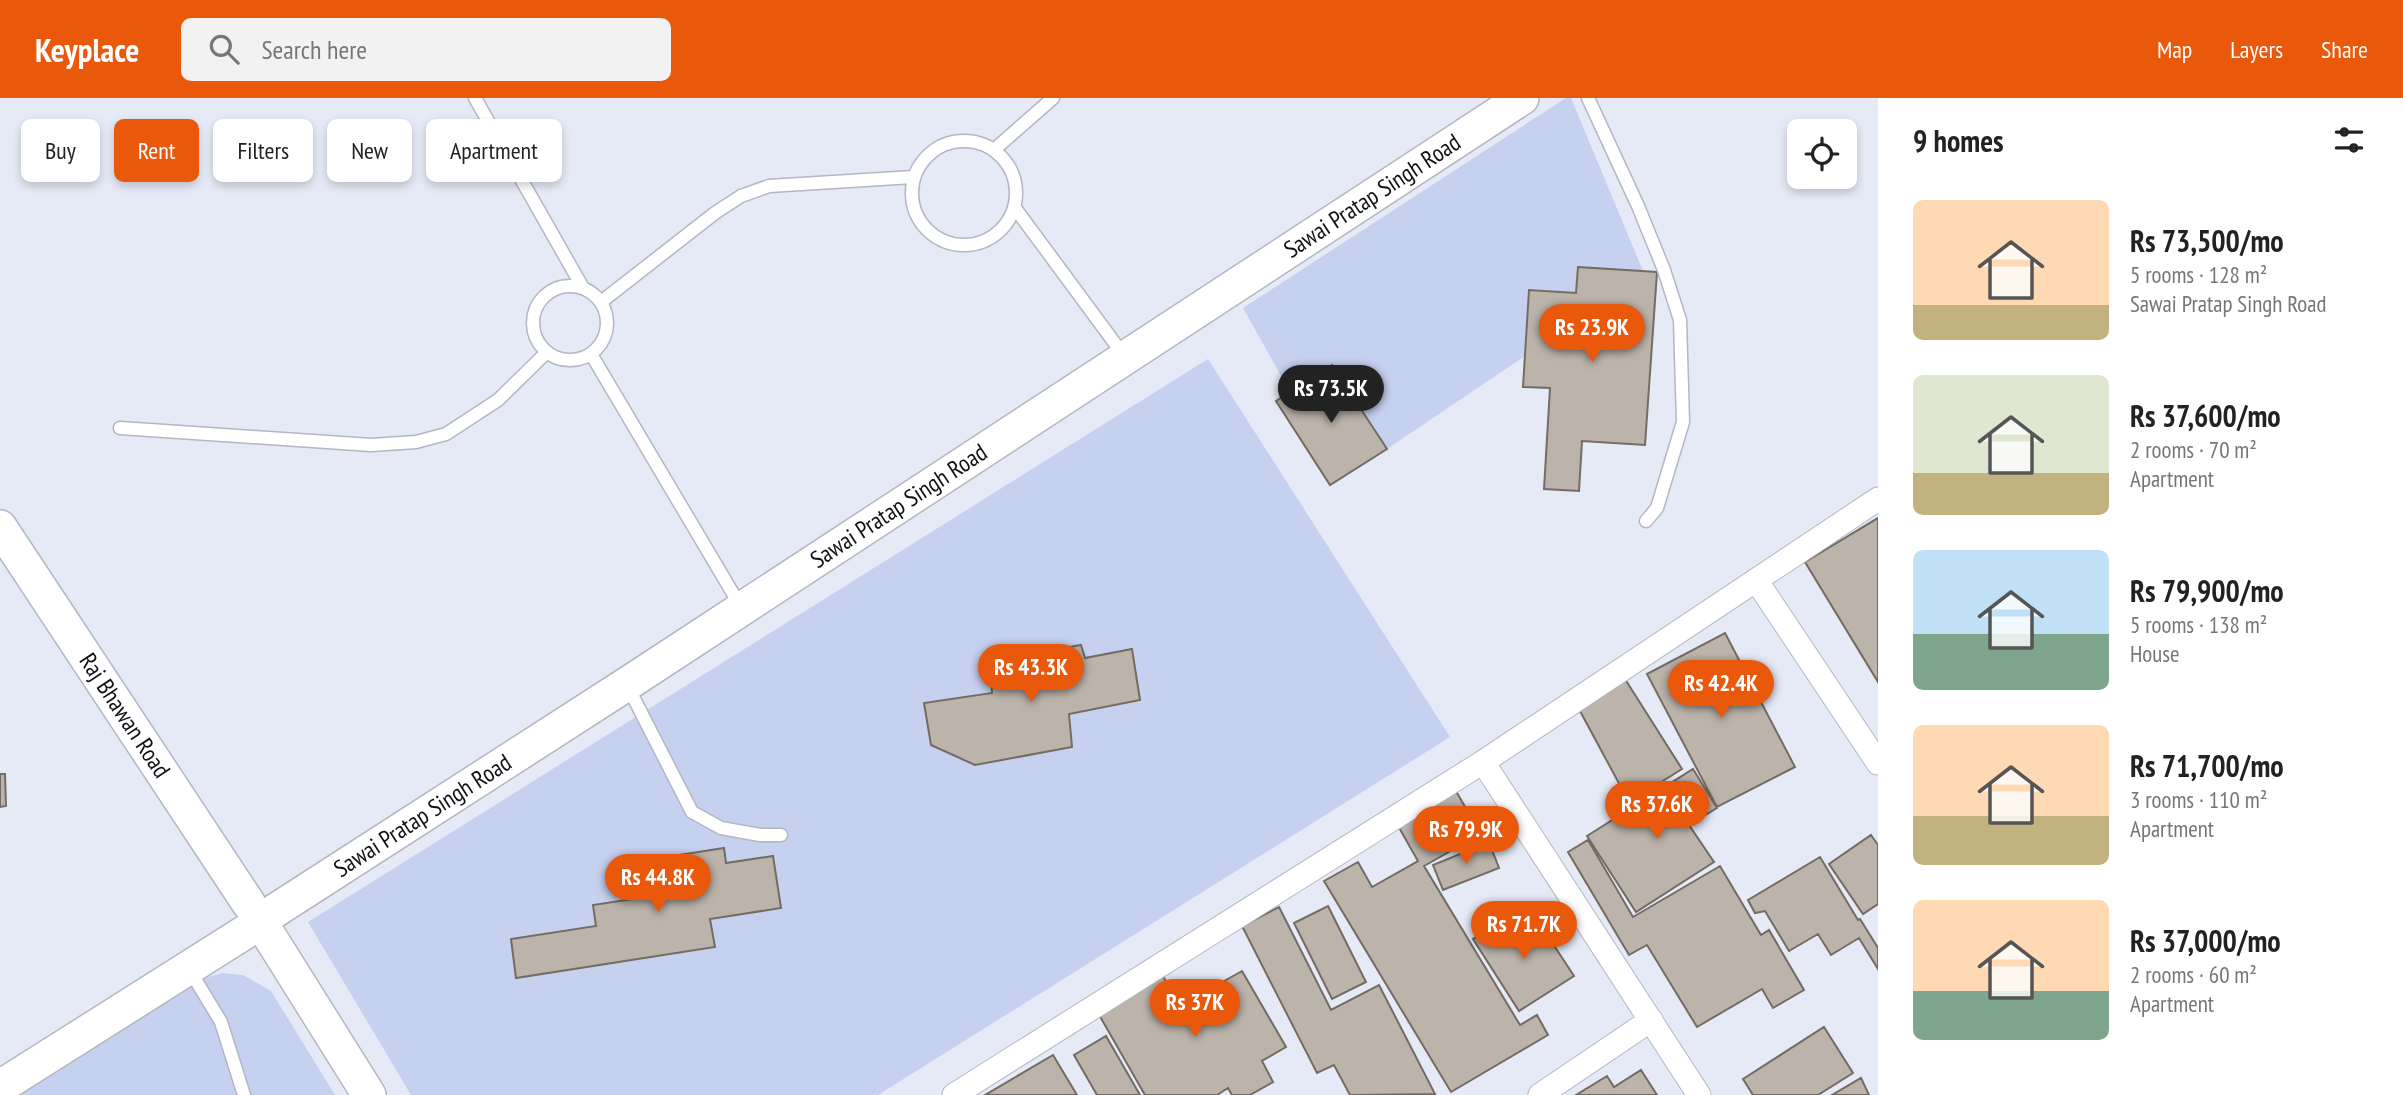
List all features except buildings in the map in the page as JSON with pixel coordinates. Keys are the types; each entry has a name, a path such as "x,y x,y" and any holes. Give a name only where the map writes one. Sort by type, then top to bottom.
{"street":[{"name":"Sawai Pratap Singh Road","path":"0,1087 189,969 259,919 627,684 1522,98"},
{"path":"954,1095 1483,762 1878,499"},
{"name":"Raj Bhawan Road","path":"0,527 259,919 369,1095"},
{"path":"1756,580 1878,763"},
{"path":"1483,762 1699,1095"},
{"path":"1540,1095 1651,1020"}],"lane":[{"path":"475,98 583,288"},
{"path":"995,149 1053,98"},
{"path":"1588,98 1638,206 1664,270 1680,320 1683,422 1657,508 1646,521"},
{"path":"963,140 979,142 995,149 1014,175 1017,192 1015,208 1008,223 996,235 965,245 948,243 934,236 918,217 911,194 913,177 932,150 963,140"},
{"path":"601,302 715,213 741,196 769,186 913,177"},
{"path":"1015,208 1125,358"},
{"path":"561,286 583,288 601,302 606,313 606,335 591,354 569,360 557,358 539,344 534,334 534,310 550,290 561,286"},
{"path":"120,428 371,445 416,442 446,434 498,400 547,352"},
{"path":"591,354 742,609"},
{"path":"627,684 692,811 721,828 760,835 781,835"},
{"path":"189,969 221,1022 244,1095"}],"shaded area":[{"path":"1566,98 1571,98 1643,271 1578,267 1576,293 1529,290 1525,356 1387,449 1290,392 1243,308"},
{"path":"1208,359 1450,737 878,1095 411,1095 308,922"},
{"path":"222,973 243,975 271,991 335,1095 18,1095 186,984"}]}
